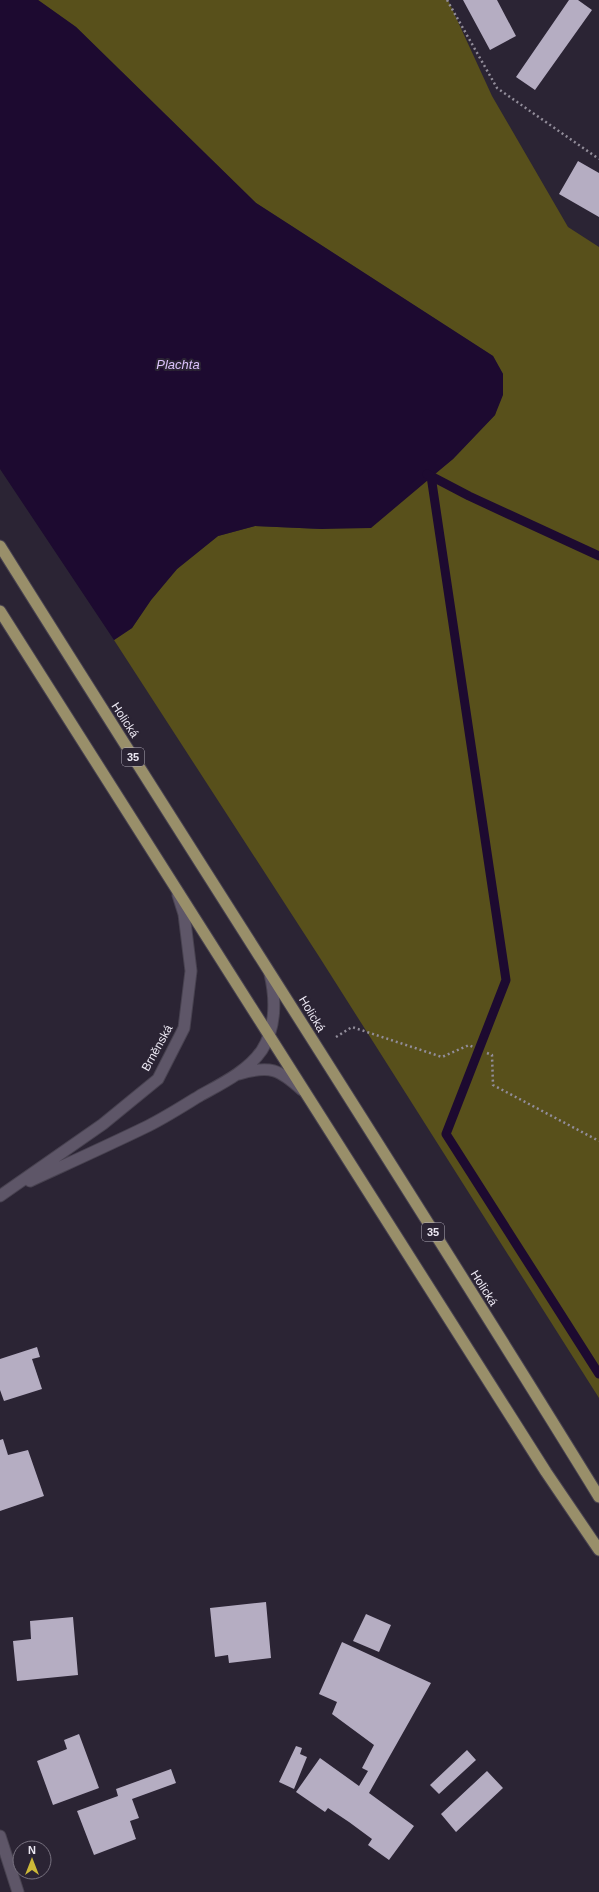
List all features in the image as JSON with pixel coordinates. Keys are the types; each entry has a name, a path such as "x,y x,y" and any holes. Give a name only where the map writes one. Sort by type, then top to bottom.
{"main road":[{"name":"Holická","path":"0,546 268,967 334,1076 515,1361 599,1497"},
{"path":"0,610 542,1466 599,1550"}],"street":[{"name":"Brněnská","path":"1,1195 103,1124 158,1078 184,1028 191,972 184,914 176,888"},
{"name":"Brněnská","path":"1,1195 150,1125 233,1076 257,1057 263,1049 274,1013 274,998 268,967"},
{"name":"Brněnská","path":"233,1076 257,1069 273,1070 287,1077 305,1092"},
{"path":"0,1836 18,1892"}],"path":[{"path":"447,0 497,88 599,159"},
{"path":"352,1027 442,1057 469,1045 475,1048"},
{"path":"487,1053 492,1055 493,1085 599,1141"}],"shaded area":[{"path":"38,0 448,0 492,96 568,227 599,247 599,1398 320,958 114,640 132,628 151,600 177,569 218,536 255,526 322,529 431,476 453,459 495,415 503,374 493,356 256,203 76,27"}],"water":[{"name":"Plachta","path":"0,0 38,0 76,27 256,203 493,356 503,374 503,395 495,415 453,459 371,528 322,529 255,526 218,536 177,569 151,600 132,628 114,640 0,469"}],"building":[{"path":"463,0 497,0 516,36 490,50"},
{"path":"569,0 578,0 592,10 535,90 516,77"},
{"path":"578,161 599,173 599,217 559,194"},
{"path":"37,1347 40,1357 32,1359 42,1389 4,1401 0,1390 0,1359"},
{"path":"3,1439 8,1455 28,1450 44,1496 0,1511 0,1440"},
{"path":"266,1602 271,1658 229,1663 228,1655 215,1657 210,1608"},
{"path":"366,1614 391,1625 379,1652 353,1641"},
{"path":"73,1617 78,1675 17,1681 13,1641 31,1639 30,1621"},
{"path":"342,1642 431,1683 369,1793 414,1826 389,1860 368,1845 372,1839 349,1822 328,1808 325,1812 296,1792 320,1758 359,1786 368,1771 362,1768 374,1745 332,1714 337,1702 319,1694"},
{"path":"79,1734 99,1788 53,1805 37,1761 67,1749 64,1740"},
{"path":"296,1746 302,1748 300,1754 307,1757 294,1789 279,1782"},
{"path":"467,1750 476,1760 439,1794 430,1785"},
{"path":"171,1769 176,1783 132,1799 139,1818 130,1821 136,1839 94,1855 77,1811 118,1796 116,1789"},
{"path":"487,1771 503,1788 456,1832 441,1814"}],"waterway":[{"path":"427,474 469,496 599,556"},
{"path":"431,476 506,980 446,1134 599,1374"}]}
